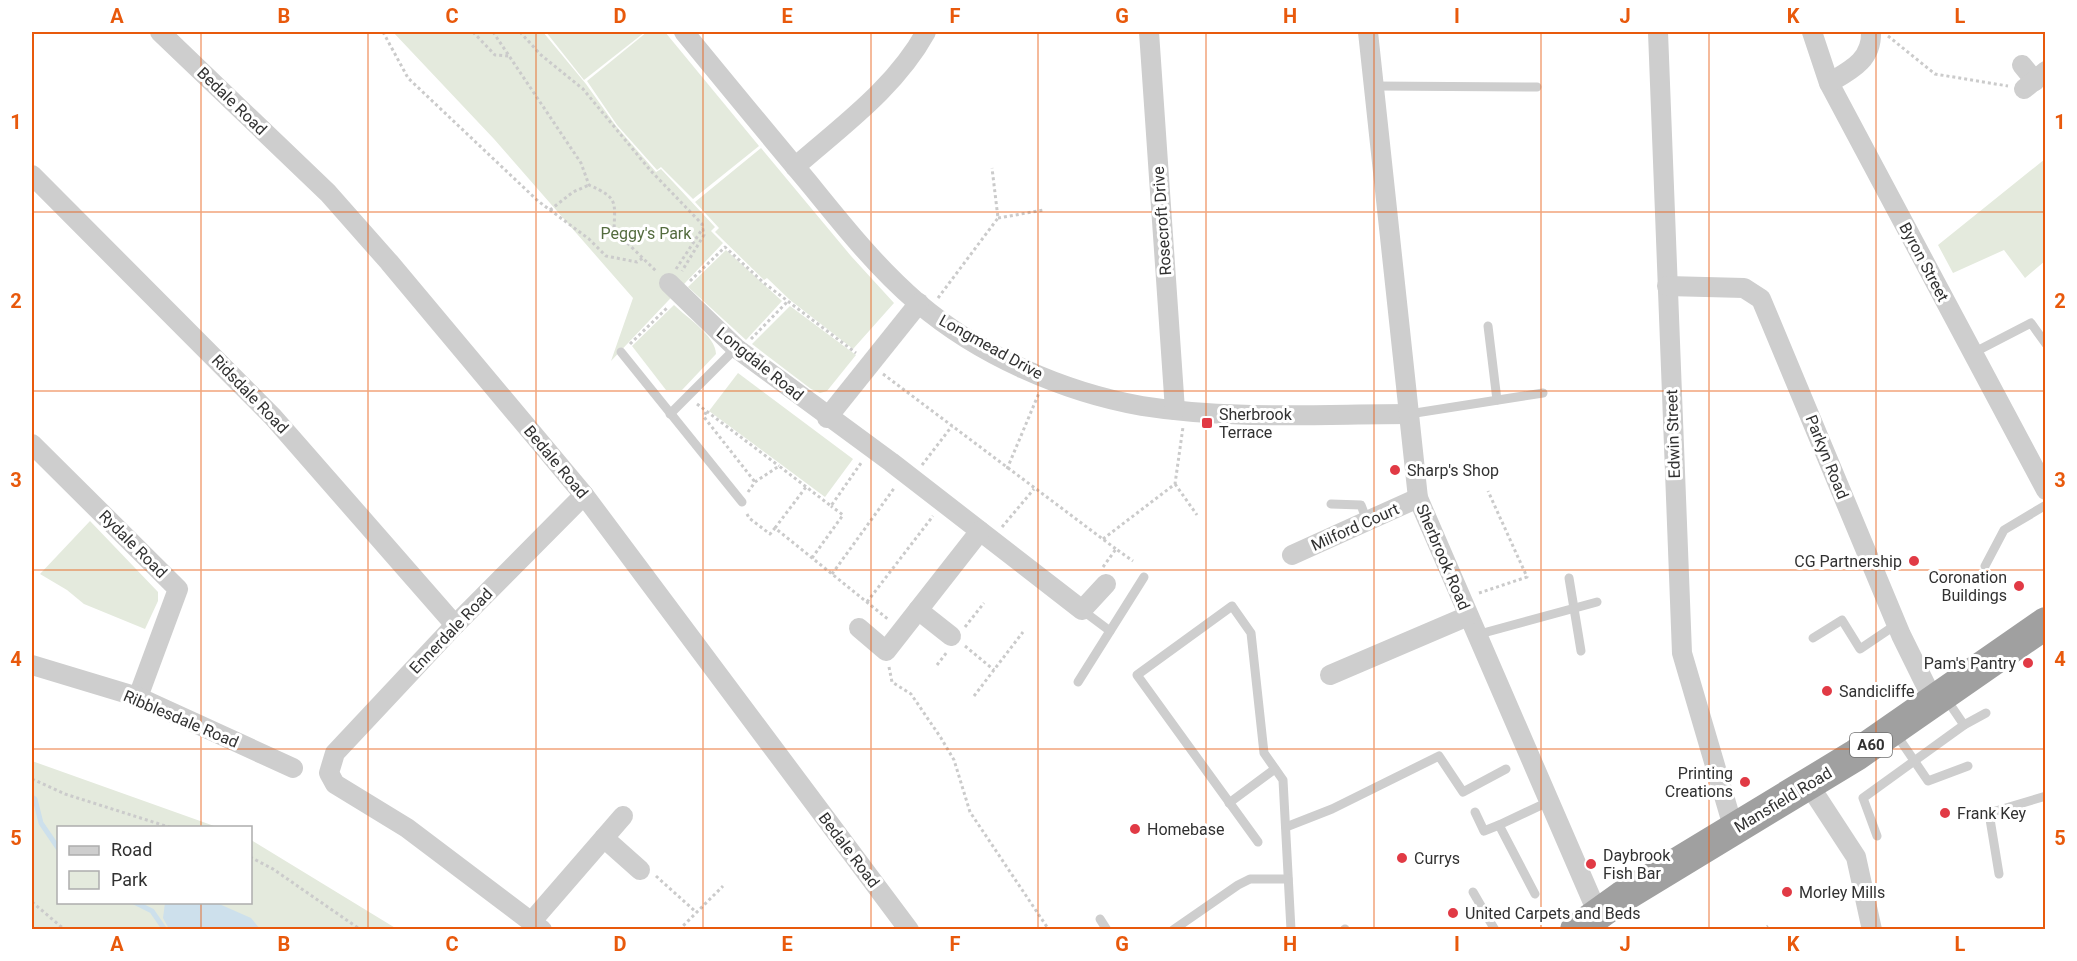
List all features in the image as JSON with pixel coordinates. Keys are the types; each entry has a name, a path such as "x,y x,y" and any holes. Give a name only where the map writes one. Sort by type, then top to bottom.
{"highway":[{"name":"Mansfield Road","path":"1587,922 1809,785 1939,699 2042,635"}],"street":[{"name":"Bedale Road","path":"160,32 328,193 389,262 584,495 909,930"},
{"name":"Longmead Drive","path":"684,32 880,268 924,307 971,339 1045,378 1094,395 1180,410 1279,414 1409,414"},
{"path":"795,167 887,87 906,65 927,32"},
{"name":"Rosecroft Drive","path":"1149,32 1180,410"},
{"name":"Sherbrook Road","path":"1368,32 1418,498 1548,802 1587,922"},
{"name":"Edwin Street","path":"1658,32 1682,653 1734,830"},
{"name":"Byron Street","path":"1812,32 1819,60 1829,83 2045,490"},
{"path":"1829,83 1861,64 1868,50 1870,32"},
{"path":"2022,65 2035,80"},
{"name":"Ridsdale Road","path":"32,175 273,417 455,625"},
{"name":"Longdale Road","path":"677,283 738,350 827,418 909,476 1083,610"},
{"name":"Parkyn Road","path":"1667,286 1744,288 1761,299 1897,624 1939,699"},
{"path":"827,418 869,363 924,307"},
{"name":"Rydale Road","path":"32,444 178,589 138,698"},
{"name":"Ennerdale Road","path":"537,925 407,828 335,784 329,773 335,753 455,625 584,495"},
{"name":"Milford Court","path":"1292,555 1418,498"},
{"path":"859,628 886,651 918,610 986,536"},
{"path":"1083,610 1106,584"},
{"path":"1330,675 1464,608"},
{"path":"918,610 951,636"},
{"name":"Ribblesdale Road","path":"32,665 138,698 293,768"},
{"path":"1809,785 1856,857 1856,880 1872,930"},
{"path":"537,925 623,816"},
{"path":"604,838 639,870"}],"lane":[{"path":"1374,86 1537,87"},
{"path":"1973,353 2031,323 2046,344"},
{"path":"1488,326 1497,399"},
{"path":"670,414 738,350"},
{"path":"621,352 742,502"},
{"path":"1409,414 1543,393"},
{"path":"1331,504 1361,505 1367,521"},
{"path":"1985,566 2004,530 2046,505"},
{"path":"1078,682 1144,577"},
{"path":"1569,578 1581,651"},
{"path":"1476,635 1597,602"},
{"path":"1257,842 1137,675 1232,606 1251,633 1264,753 1283,780 1291,930"},
{"path":"1083,610 1110,631"},
{"path":"1813,638 1842,620 1860,649 1897,624"},
{"path":"1939,699 1964,725"},
{"path":"1877,836 1863,798 1964,725 1986,713"},
{"path":"1893,729 1928,781 1968,766"},
{"path":"1286,827 1332,809 1439,756 1463,792 1506,769"},
{"path":"1229,803 1275,770"},
{"path":"1999,874 1989,813 2046,796"},
{"path":"1475,812 1484,831 1548,802"},
{"path":"1499,825 1535,894"},
{"path":"1173,930 1250,879 1288,879"},
{"path":"1473,892 1495,930"},
{"path":"1100,919 1107,930"}],"path":[{"path":"383,32 408,78 550,210 589,239 606,256 637,262 643,258 614,230 616,208 614,201 608,194 589,185 581,163 492,32"},
{"path":"473,32 495,55 509,56"},
{"path":"520,32 541,56 583,88 650,170 694,214 703,228 704,235 677,283 621,352"},
{"path":"1887,32 1935,74 2035,80"},
{"path":"992,168 998,218"},
{"path":"550,210 573,192 589,185"},
{"path":"924,307 998,218 1044,210"},
{"path":"677,283 703,228"},
{"path":"677,283 725,247 788,302 1116,549"},
{"path":"738,350 788,302"},
{"path":"1007,469 1045,378"},
{"path":"688,398 843,515 812,558"},
{"path":"1180,410 1175,484 1197,515"},
{"path":"706,412 704,417 755,482"},
{"path":"832,574 909,476 952,426"},
{"path":"831,506 871,449"},
{"path":"779,466 755,482 742,502 748,518 770,534 806,487"},
{"path":"1103,539 1175,484"},
{"path":"986,536 1034,489"},
{"path":"1464,608 1527,577 1488,491"},
{"path":"867,602 943,502"},
{"path":"775,528 902,630"},
{"path":"974,696 1023,632"},
{"path":"951,636 994,670"},
{"path":"886,651 892,682 911,694 941,738 954,760 970,812 1049,930"},
{"path":"32,779 65,794 166,826"},
{"path":"252,858 273,869 361,930"},
{"path":"639,870 648,869 696,912"},
{"path":"679,930 723,886"},
{"path":"32,902 65,930"},
{"path":"1762,930 1768,926"}],"green space":[{"name":"Peggy's Park","path":"393,32 543,32 586,84 616,126 656,172 661,169 715,227 711,231 723,243 611,361 633,298 494,139"},
{"path":"546,32 645,32 584,80"},
{"path":"647,32 665,32 759,146 693,199 661,167 657,170 617,125 587,81"},
{"path":"761,148 851,256 894,303 853,349 790,300 767,278 764,280 715,232 719,228 695,202"},
{"path":"2045,159 2045,261 2025,278 2004,250 1953,273 1938,245"},
{"path":"726,250 782,301 746,340 688,287"},
{"path":"674,305 706,334 715,347 716,354 682,390 666,390 632,346"},
{"path":"790,306 856,355 827,391 820,393 811,389 752,344"},
{"path":"738,373 853,459 825,497 709,411"},
{"path":"90,521 158,592 158,601 145,629 84,604 67,590 40,574"},
{"path":"32,761 214,826 57,826 57,904 252,904 252,841 397,929 32,929"}],"water":[{"path":"165,904 219,904 251,918 260,929 169,929 163,918"}],"waterway":[{"path":"32,797 35,799 41,823 57,847"},
{"path":"138,904 152,911 165,930"}],"place":[{"name":"Sherbrook Terrace","path":"1207,423"},
{"name":"Sharp's Shop","path":"1395,470"},
{"name":"CG Partnership","path":"1914,561"},
{"name":"Coronation Buildings","path":"2019,586"},
{"name":"Pam's Pantry","path":"2028,663"},
{"name":"Sandicliffe","path":"1827,691"},
{"name":"Printing Creations","path":"1745,782"},
{"name":"Frank Key","path":"1945,813"},
{"name":"Homebase","path":"1135,829"},
{"name":"Currys","path":"1402,858"},
{"name":"Daybrook Fish Bar","path":"1591,864"},
{"name":"Morley Mills","path":"1787,892"},
{"name":"United Carpets and Beds","path":"1453,913"}]}
